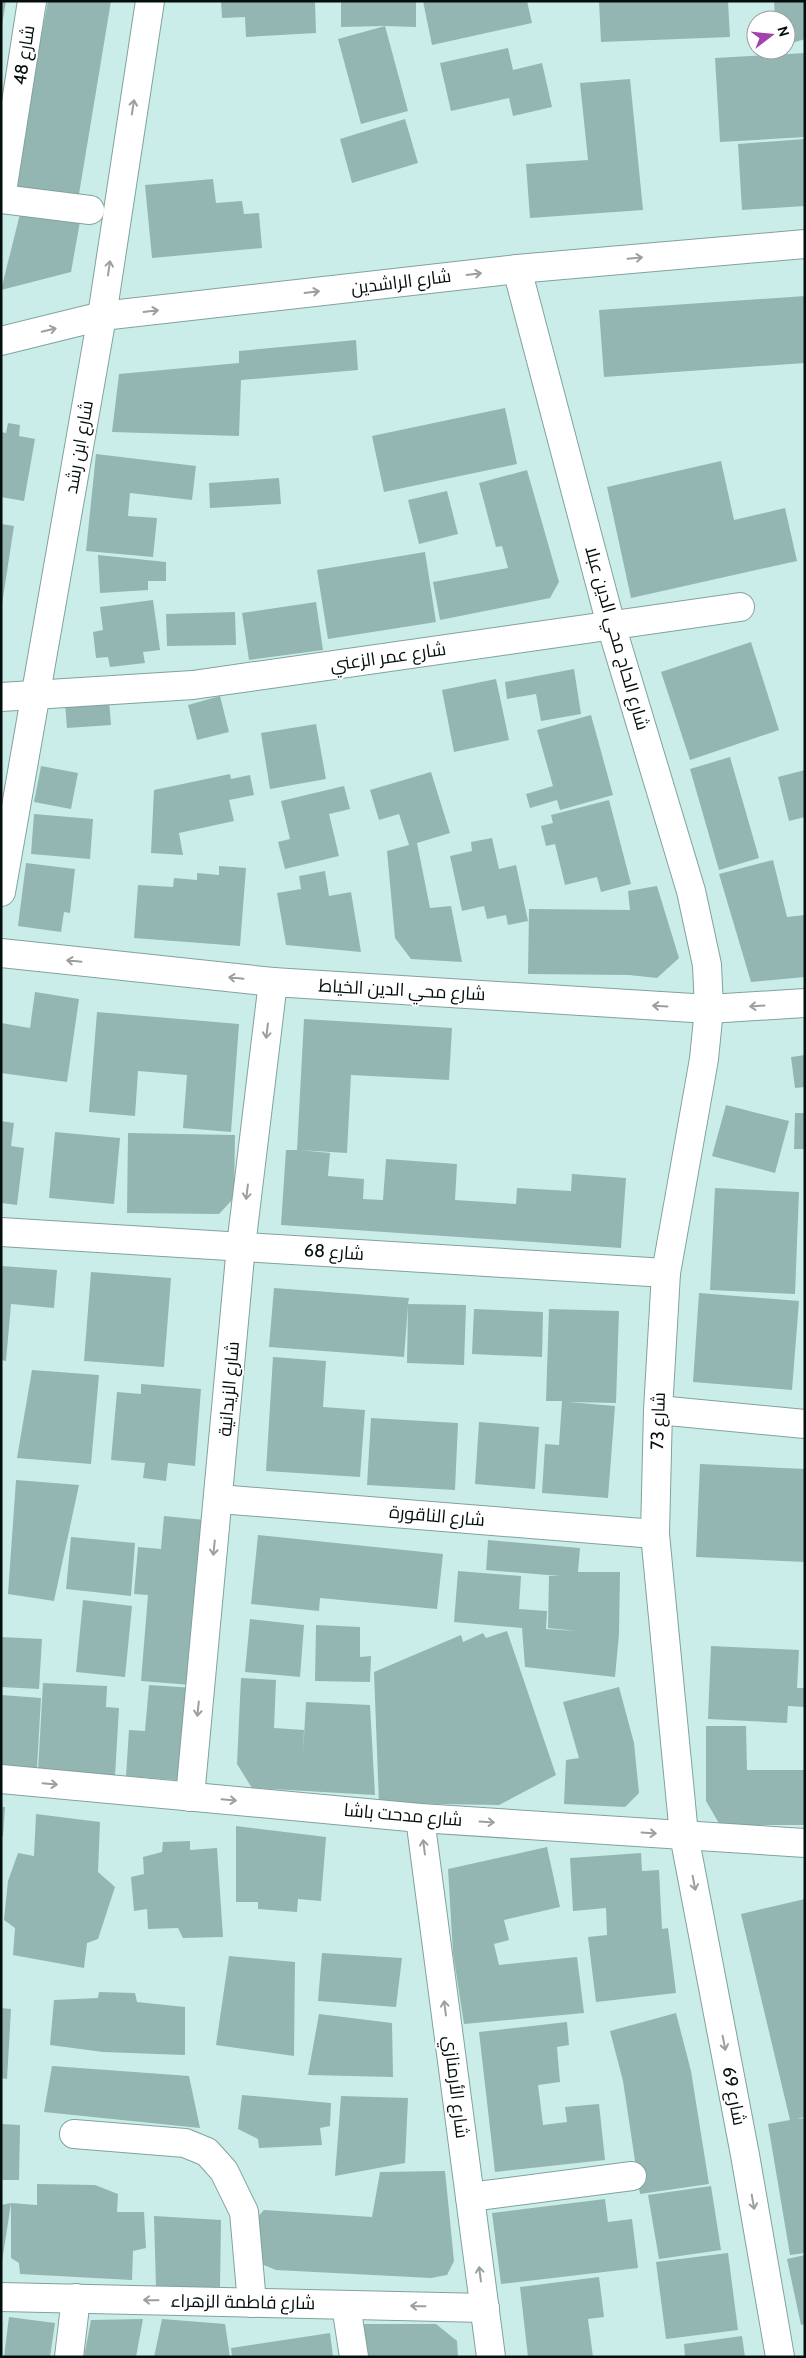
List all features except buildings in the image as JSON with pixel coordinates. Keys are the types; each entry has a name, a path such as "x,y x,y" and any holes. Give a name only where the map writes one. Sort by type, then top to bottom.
{"street":[{"name":"شارع 48","path":"32,1 1,198 90,210"},
{"name":"شارع ابن رشد","path":"1,892 6,850 102,316 150,1"},
{"name":"شارع الراشدين","path":"1,341 102,316 517,269 805,244"},
{"name":"شارع الحاج محي الدين عبلا","path":"517,269 611,625 701,930 707,965 709,1009"},
{"name":"شارع عمر الزعني","path":"1,697 194,685 740,607"},
{"name":"شارع محي الدين الخياط","path":"1,952 272,982 709,1009 805,1003"},
{"name":"شارع الزيدانية","path":"190,1797 241,1246 272,982"},
{"name":"شارع 73","path":"684,1835 655,1534 658,1410 666,1273 704,1059 709,1009"},
{"name":"شارع 68","path":"1,1232 666,1273"},
{"path":"658,1410 805,1424"},
{"name":"شارع الناقورة","path":"219,1499 655,1534"},
{"name":"شارع مدحت باشا","path":"1,1779 420,1818 805,1842"},
{"name":"شارع الأرمنازي","path":"420,1818 491,2357"},
{"name":"شارع 69","path":"684,1835 745,2155 780,2357"},
{"path":"74,2134 185,2143 207,2152 224,2170 244,2212 252,2302"},
{"path":"470,2197 632,2176"},
{"name":"شارع فاطمة الزهراء","path":"1,2297 485,2308"},
{"path":"68,2357 76,2298"},
{"path":"346,2305 354,2357"}]}
